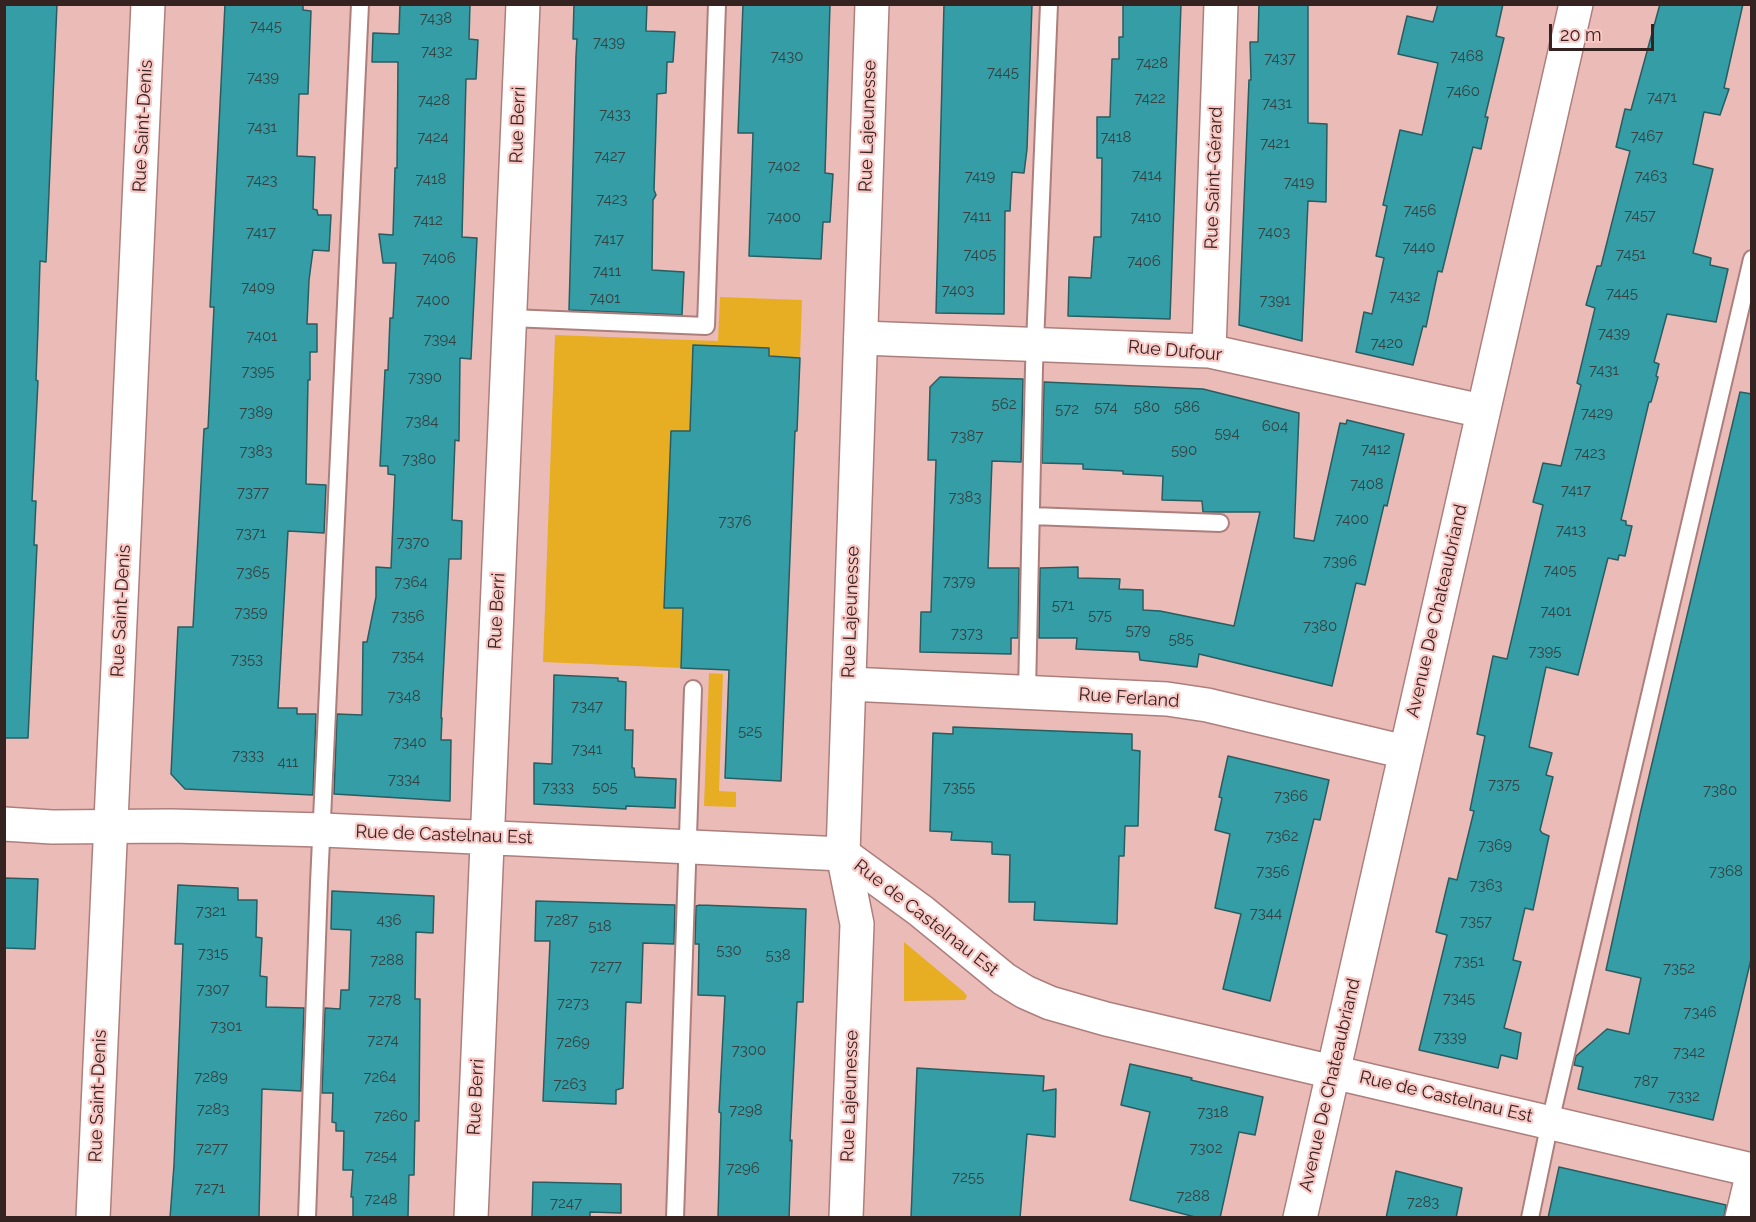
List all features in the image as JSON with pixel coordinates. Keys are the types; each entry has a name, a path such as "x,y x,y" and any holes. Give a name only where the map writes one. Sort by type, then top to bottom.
{"street":[{"name":"Rue Saint-Denis","path":"93,1218 148,4"},
{"name":"Rue Berri","path":"471,1218 523,4"},
{"name":"Rue Lajeunesse","path":"846,1218 857,924 843,854 872,4"},
{"name":"Rue Saint-Gérard","path":"1209,351 1221,4"},
{"name":"Avenue De Chateaubriand","path":"1300,1218 1576,4"},
{"name":"Rue Dufour","path":"861,338 1209,351 1482,411"},
{"name":"Rue Ferland","path":"849,684 1144,697 1188,702 1405,752"},
{"name":"Rue de Castelnau Est","path":"4,824 52,827 171,826 322,830 843,854 921,911 1004,980 1038,998 1106,1019 1752,1170"},
{"path":"1742,1218 1752,1176"}],"lane":[{"path":"306,1218 360,4"},
{"path":"510,318 706,326 717,4"},
{"path":"1027,692 1049,4"},
{"path":"1530,1218 1550,1122 1752,259"},
{"path":"1031,516 1220,523"},
{"path":"675,1218 693,689"}],"shaded area":[{"path":"720,297 802,300 800,358 769,356 768,348 729,346 692,359 690,431 671,431 664,607 683,608 681,668 543,662 555,335 718,341"},
{"path":"709,673 723,674 719,791 736,792 736,807 704,806"},
{"path":"904,942 964,992 967,996 965,1000 904,1001"}],"building":[{"path":"4,4 57,4 46,262 40,261 36,380 38,381 32,501 36,501 34,545 37,545 28,738 4,738"},
{"path":"225,4 303,4 303,10 311,11 308,94 299,94 297,156 315,157 313,209 317,210 318,215 331,215 329,251 313,250 307,324 317,324 317,352 310,352 306,484 326,485 324,533 288,531 278,708 297,708 297,714 316,714 313,795 185,789 171,774 178,627 193,627 204,429 208,428 214,307 210,307"},
{"path":"400,4 470,4 469,39 478,40 476,79 466,79 462,237 477,238 471,359 460,358 459,441 455,440 452,520 462,521 461,559 449,559 441,718 441,740 451,740 450,801 334,794 337,714 362,715 363,642 367,642 376,597 376,567 391,568 395,475 388,474 388,466 380,466 385,370 388,370 390,318 393,318 396,263 383,263 379,234 393,235 395,168 397,168 398,62 372,62 373,33 399,34"},
{"path":"574,4 647,4 646,31 675,32 673,62 667,62 666,93 657,94 654,190 656,195 653,200 652,270 684,272 682,315 569,310 577,39 573,39"},
{"path":"743,4 830,4 825,173 833,174 830,222 823,222 821,259 749,256 753,133 738,133"},
{"path":"944,4 1032,4 1027,149 1024,173 1012,172 1010,211 1005,211 1004,314 936,313"},
{"path":"1123,4 1181,4 1170,319 1068,316 1069,277 1091,278 1094,237 1101,237 1102,158 1097,158 1097,117 1110,117 1112,59 1119,59 1119,37 1123,37"},
{"path":"1259,4 1308,4 1308,123 1327,124 1326,202 1308,201 1302,341 1239,325 1249,80 1251,80 1250,42 1258,42"},
{"path":"1438,4 1503,4 1496,36 1504,38 1485,117 1488,117 1481,149 1473,147 1442,272 1438,271 1426,327 1423,326 1413,365 1356,352 1364,312 1372,314 1384,258 1376,256 1387,206 1383,205 1400,130 1422,135 1438,63 1398,54 1407,16 1433,22"},
{"path":"1660,4 1743,4 1724,88 1729,89 1720,115 1704,112 1693,164 1713,169 1693,253 1711,258 1710,265 1728,269 1716,322 1667,314 1654,362 1659,364 1656,376 1658,377 1651,402 1649,402 1621,520 1626,521 1626,525 1632,526 1625,556 1619,555 1618,560 1608,558 1578,675 1546,667 1529,747 1552,753 1546,775 1553,777 1540,830 1549,836 1533,910 1525,908 1513,960 1521,962 1504,1028 1521,1033 1517,1059 1501,1055 1498,1068 1419,1050 1447,935 1436,932 1449,878 1457,880 1474,811 1470,810 1485,736 1477,734 1493,656 1507,659 1543,505 1533,502 1543,463 1561,466 1581,385 1577,383 1595,308 1586,305 1597,266 1601,266 1630,151 1616,147 1625,109 1631,110"},
{"path":"693,345 769,348 769,356 800,358 781,781 725,778 729,670 681,668 683,608 664,608 671,431 690,431"},
{"path":"940,377 1023,379 1021,462 992,461 988,568 1019,568 1018,638 1011,638 1011,654 920,652 921,612 931,612 936,460 928,460 930,387"},
{"path":"1044,382 1203,389 1299,413 1294,538 1314,541 1340,423 1346,424 1347,420 1404,434 1365,585 1356,583 1332,686 1199,654 1197,667 1140,660 1139,652 1076,649 1077,638 1039,638 1040,568 1078,567 1078,578 1120,579 1119,589 1143,590 1143,610 1160,611 1234,626 1260,512 1203,512 1202,501 1162,500 1163,476 1083,469 1083,464 1042,463"},
{"path":"1740,392 1752,394 1752,955 1713,1120 1578,1089 1583,1067 1574,1065 1576,1056 1607,1029 1629,1034 1641,978 1606,970 1641,810"},
{"path":"554,675 618,678 618,681 626,682 625,730 633,730 632,768 634,768 635,777 676,779 675,808 626,806 626,809 534,804 534,763 552,764"},
{"path":"953,727 1132,734 1132,750 1140,751 1138,826 1125,826 1124,856 1119,856 1117,924 1034,920 1035,902 1009,902 1010,855 992,854 992,842 951,840 952,832 930,831 933,733 953,734"},
{"path":"1228,756 1329,780 1320,820 1314,819 1270,1001 1223,989 1241,914 1215,908 1230,834 1215,830"},
{"path":"4,878 38,879 35,949 4,948"},
{"path":"178,885 238,888 238,900 257,900 256,937 262,938 260,976 267,977 266,1007 304,1008 301,1091 262,1089 259,1218 170,1218 183,944 175,944"},
{"path":"332,891 434,896 433,933 416,932 415,999 420,999 419,1121 415,1121 414,1175 409,1175 408,1216 405,1218 353,1218 353,1197 351,1197 353,1170 343,1170 344,1131 336,1131 336,1123 332,1122 333,1093 322,1093 325,1008 340,1009 341,990 349,990 351,930 331,929"},
{"path":"536,901 675,905 674,944 643,943 641,1003 626,1002 623,1088 616,1090 616,1104 543,1101 550,941 535,941"},
{"path":"696,906 806,909 803,1002 797,1002 790,1141 792,1140 789,1218 718,1218 721,1113 719,1112 725,996 698,995 699,944 695,944"},
{"path":"1130,1064 1263,1097 1255,1135 1239,1132 1220,1218 1199,1218 1130,1200 1150,1112 1121,1105"},
{"path":"917,1068 1044,1076 1043,1091 1056,1089 1055,1137 1027,1134 1020,1218 911,1218"},
{"path":"1559,1167 1726,1205 1724,1218 1548,1218"},
{"path":"1396,1171 1462,1188 1456,1218 1386,1218"},
{"path":"533,1182 621,1184 621,1213 590,1212 590,1218 532,1218"}]}
